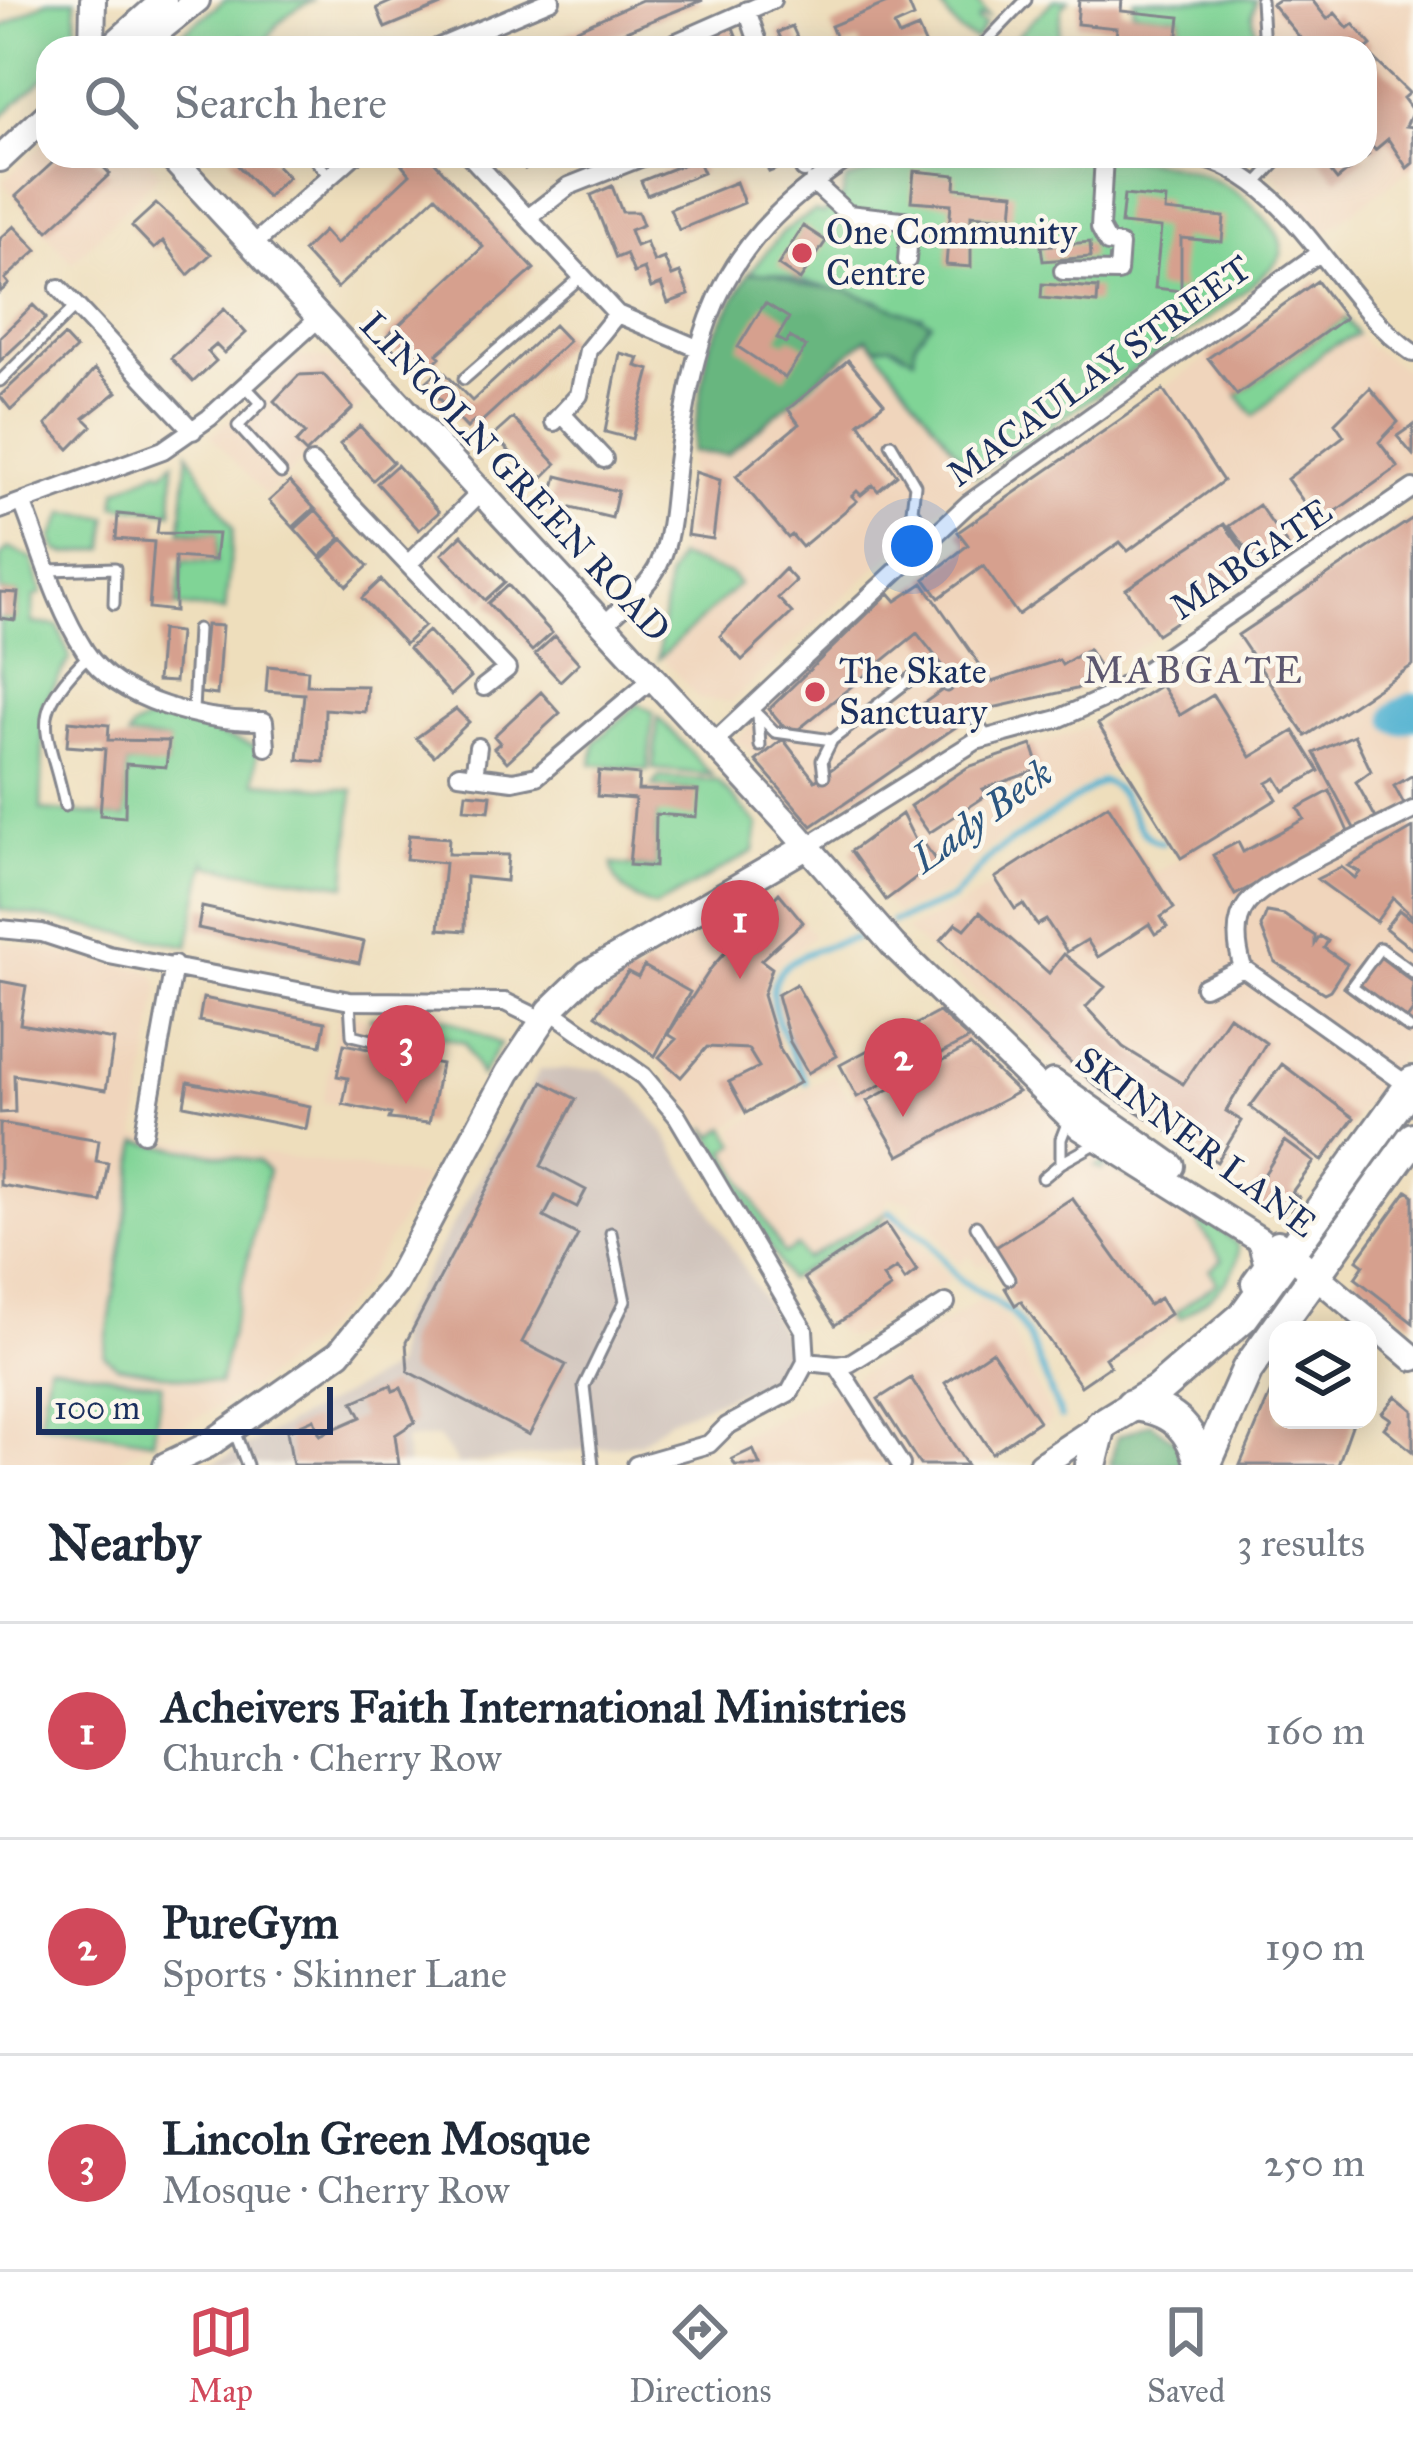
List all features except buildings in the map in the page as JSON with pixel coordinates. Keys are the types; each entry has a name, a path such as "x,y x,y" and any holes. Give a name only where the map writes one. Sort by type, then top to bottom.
{"highway":[{"path":"1091,1465 1101,1426 1145,1397 1243,1317 1290,1261 1412,1087"},
{"path":"1203,1465 1290,1261 1413,1138"},
{"path":"1145,1397 1178,1420 1195,1443 1203,1465"}],"street":[{"path":"92,36 93,0"},
{"path":"124,36 164,0"},
{"path":"152,36 197,0"},
{"path":"466,36 551,0"},
{"path":"686,36 738,8 772,0"},
{"path":"738,8 753,36"},
{"path":"0,159 36,125"},
{"name":"LINCOLN GREEN ROAD","path":"181,168 808,846"},
{"path":"253,245 340,168"},
{"path":"482,168 617,314 695,347"},
{"path":"529,217 569,186 615,168"},
{"path":"1064,272 1118,272 1120,245 1108,243 1100,228 1103,168"},
{"path":"1225,168 1256,184 1379,329 1413,352"},
{"path":"603,626 650,578 665,548 695,347 749,243 806,169 848,214 910,221 907,260"},
{"name":"MACAULAY STREET","path":"712,743 754,711 932,536 1317,252"},
{"path":"59,288 193,431"},
{"path":"604,459 558,418 580,395 589,350 617,314"},
{"path":"0,510 131,466 193,431 319,318"},
{"path":"312,463 507,669 484,687"},
{"name":"MABGATE","path":"808,846 987,737 1058,719 1109,696 1413,488"},
{"path":"408,564 480,493"},
{"path":"23,504 47,571 88,656 148,697 193,711 264,721 266,747"},
{"path":"478,747 467,775 513,781 537,776 652,679"},
{"path":"1412,1087 1244,968 1238,948 1240,918 1260,893 1413,810"},
{"path":"166,1465 232,1428 339,1353 394,1284 546,1015 587,974 808,846"},
{"name":"SKINNER LANE","path":"808,846 893,945 1074,1110 1290,1261 1413,1358"},
{"path":"0,928 42,933 110,955 350,1001 505,1002 546,1015 643,1076 677,1116 804,1330 806,1362 790,1392 727,1426 709,1444 636,1465"},
{"path":"144,1133 174,965"},
{"path":"1204,987 1244,968"},
{"path":"806,1362 850,1363 946,1304"},
{"path":"837,1365 901,1465"},
{"path":"1041,1465 1101,1426"},
{"path":"707,1465 709,1444"}],"lane":[{"path":"991,36 1025,0"},
{"path":"1261,0 1263,36"},
{"path":"322,168 330,177"},
{"path":"1256,184 1271,168"},
{"path":"464,379 580,277"},
{"path":"0,381 76,306"},
{"path":"245,386 261,403 238,426 281,473"},
{"path":"891,444 915,485 912,510 932,536"},
{"path":"47,571 115,568 114,604"},
{"path":"193,711 197,629"},
{"path":"64,806 43,737 46,717 64,678 88,656"},
{"path":"824,776 822,760 832,740 930,664 947,686"},
{"path":"754,711 775,732 832,740"},
{"path":"754,711 760,746"},
{"path":"971,717 987,737"},
{"path":"1409,1028 1352,986 1380,948 1413,971"},
{"path":"350,1001 352,1035 417,1051"},
{"path":"1061,1163 1061,1138 1074,1110"},
{"path":"1043,1178 1061,1163 1077,1159 1105,1132"},
{"path":"976,1226 1009,1279"},
{"path":"593,1465 584,1386 626,1301 611,1233"},
{"path":"232,1428 248,1465"}],"shaded area":[{"path":"1191,0 1413,0 1413,167 1323,234 1269,168 1377,168 1377,36 1212,36 1214,31"},
{"path":"36,150 36,168 156,168 160,173 72,263 2,182"},
{"name":"MABGATE","path":"1317,281 1368,346 1413,375 1413,425 1398,437 1413,455 1413,464 1290,549 1258,505 1229,526 1260,567 1076,689 979,711 812,826 747,748 734,741 889,593 897,601 968,545 958,532"},
{"path":"868,338 975,476 731,702 699,699 661,657 738,584 729,574 678,557 691,452 727,454"},
{"path":"299,357 328,358 367,398 266,496 211,436"},
{"path":"1413,518 1413,1040 1322,1161 1314,1162 1292,1191 1299,1197 1289,1210 1269,1212 1089,1091 905,930 960,906 1108,805 1153,875 1180,858 1122,762 982,852 950,891 895,913 851,852 969,767 1099,724"},
{"path":"779,893 814,936 772,968 764,988 779,1048 800,1082 712,1137 655,1056 613,1026 644,966"},
{"path":"0,942 145,970 155,976 159,988 136,1136 426,1177 364,1283 314,1340 248,1391 107,1465 0,1465"},
{"path":"339,1012 425,1032 415,1092 379,1085 373,1112 323,1102"},
{"path":"969,1039 1071,1126 1237,1244 1239,1261 1206,1301 1081,1391 985,1262 978,1267 970,1255 958,1264 927,1222 912,1217 914,1202 889,1198 882,1215 805,1259 797,1247 784,1254 726,1151 740,1142 733,1129 834,1073 850,1100"},
{"path":"601,1069 633,1092 664,1132 781,1331 787,1348 776,1377 669,1420 640,1443 458,1465 438,1437 404,1440 408,1465 210,1465 394,1368 398,1322 540,1070"},
{"path":"889,1211 951,1280 862,1335 847,1337 820,1317 794,1273 888,1218"},
{"path":"980,1300 1006,1318 1053,1421 984,1465 735,1465 730,1451 740,1436 833,1391"}],"green space":[{"path":"49,0 75,0 77,36 36,36 36,85 0,118 0,28"},
{"path":"225,0 314,0 283,19 270,36 178,36"},
{"path":"936,0 976,0 989,17 979,16 978,21 985,24 978,36 960,32"},
{"path":"1054,0 1069,0 1062,7 1058,36 1016,36"},
{"path":"1134,0 1256,0 1252,14 1257,36 1217,36 1214,32 1212,36 1178,36 1180,17 1133,12"},
{"path":"884,168 1178,168 1232,189 1274,229 1281,255 1233,300 975,476 875,347 891,345 903,354 924,332 923,316 905,316 879,301 776,274 749,273 783,232 815,211 823,214 842,198 846,180"},
{"path":"749,273 776,274 800,284 849,291 931,322 915,342 914,358 891,345 875,347 867,338 727,455 691,452 709,344"},
{"path":"1345,318 1357,334 1324,351 1254,416 1237,395"},
{"path":"188,452 233,529 225,611 177,606 182,561 216,563 217,534 181,531"},
{"path":"174,462 172,512 115,506 117,490 159,470 162,473"},
{"path":"65,513 108,517 105,549 67,554 57,550 52,538"},
{"path":"9,548 32,559 42,593 34,597 32,623 58,626 70,658 44,704 41,810 125,817 126,764 166,766 168,741 128,737 132,729 158,715 257,747 255,782 353,790 346,885 208,866 206,861 188,946 0,909 0,618 15,619 18,594 0,592 0,557"},
{"path":"678,557 730,574 739,584 658,659 668,579"},
{"path":"638,704 653,712 648,770 592,764 595,742"},
{"path":"658,717 712,775 653,769"},
{"path":"659,777 718,781 758,825 754,851 655,907 621,886 612,864 655,869 656,814 698,791 653,786"},
{"path":"369,1018 447,1019 500,1044 481,1076 465,1043"},
{"path":"706,1127 713,1136 726,1128 736,1144 726,1151 784,1254 797,1246 806,1259 885,1213 881,1223 788,1280"},
{"path":"138,1142 258,1161 268,1171 219,1384 117,1366 104,1355"},
{"path":"1108,1165 1205,1216 1237,1244 1229,1277 1180,1318 1176,1312 1217,1282 1210,1270 1222,1260 1192,1214"},
{"path":"49,1365 162,1384 153,1441 40,1423"},
{"path":"1150,1423 1179,1444 1182,1465 1110,1465 1117,1437"}],"waterway":[{"name":"Lady Beck","path":"1401,717 1413,711"},
{"name":"Lady Beck","path":"892,922 952,899 993,854 1102,781 1121,794 1143,831 1162,843"},
{"name":"Lady Beck","path":"806,1082 780,1026 773,987 780,972 795,959 856,938"},
{"name":"Lady Beck","path":"889,1211 927,1239 959,1279 1013,1314 1030,1340 1061,1417"}],"place":[{"name":"One Community Centre","path":"802,253"},
{"name":"The Skate Sanctuary","path":"815,692"},
{"name":"Acheivers Faith International Ministries","path":"740,979"},
{"name":"Lincoln Green Mosque","path":"406,1104"},
{"name":"PureGym","path":"903,1117"}],"district":[{"name":"MABGATE","path":"1194,670"}]}
